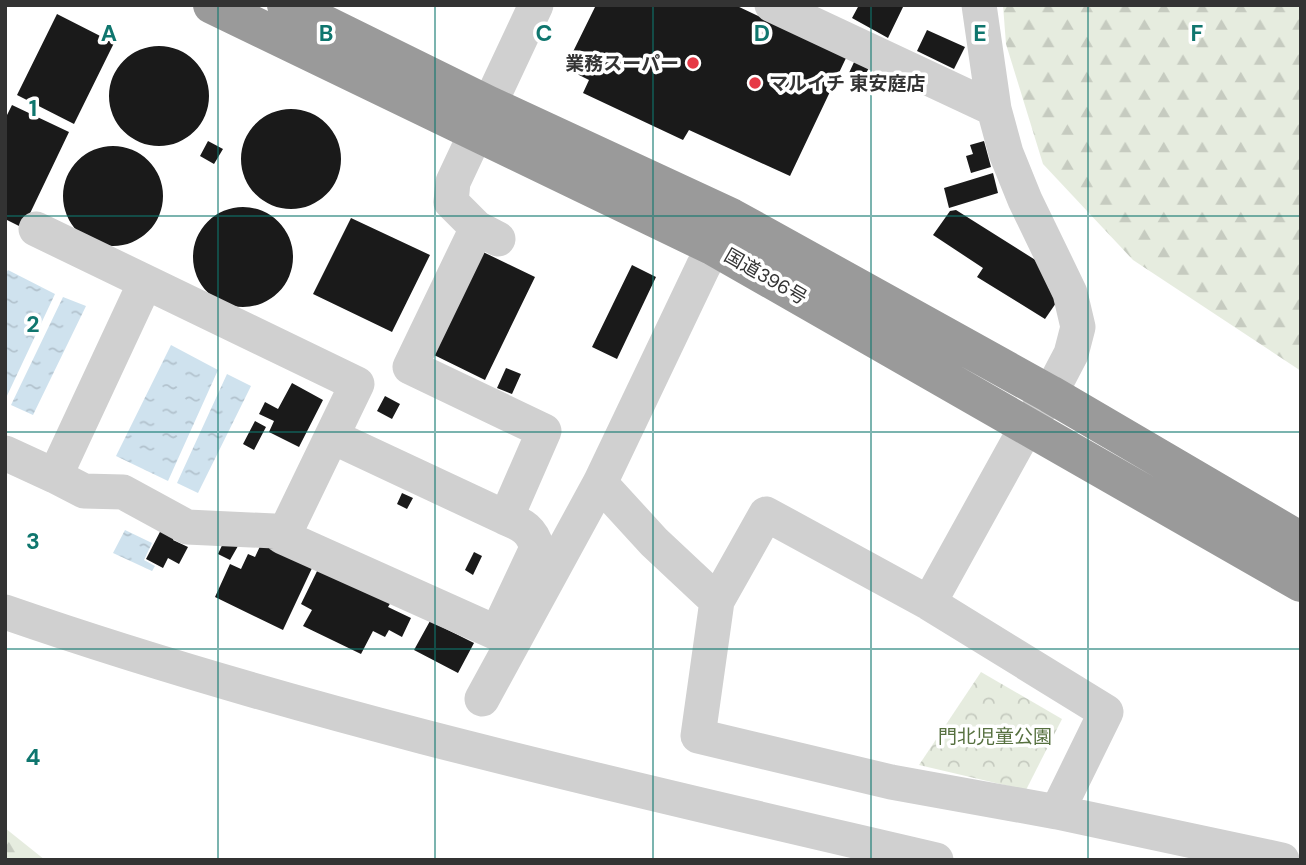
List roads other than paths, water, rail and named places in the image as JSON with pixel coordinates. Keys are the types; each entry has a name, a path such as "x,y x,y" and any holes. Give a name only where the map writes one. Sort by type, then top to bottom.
{"highway":[{"name":"国道396号","path":"212,5 483,118 722,232 1050,394 1301,541"},
{"name":"国道396号","path":"286,5 483,118"},
{"name":"国道396号","path":"722,232 1027,426 1301,583"}],"street":[{"path":"506,517 544,431 410,367 488,233 451,202 453,182 536,5"},
{"path":"772,5 994,109"},
{"path":"929,603 1027,426 1050,394 1071,354 1078,327 1070,293 1025,200 1006,153 994,109 979,5"},
{"path":"36,229 145,284 357,384 283,537"},
{"path":"482,699 600,483 722,232"},
{"path":"55,477 145,284"},
{"path":"5,453 84,491 123,492 187,527 274,531 496,633 537,548 534,536 525,526 333,437"},
{"path":"600,483 654,542 717,601"},
{"path":"1057,812 1106,712 929,603 766,514 717,601 698,736 891,782 1057,812 1282,860"},
{"path":"5,612 86,640 314,707 594,780 936,860"}],"water":[{"path":"8,270 55,294 5,400 5,274"},
{"path":"63,297 86,306 33,415 11,405"},
{"path":"171,345 218,370 168,481 116,456"},
{"path":"227,374 251,386 198,493 177,483"},
{"path":"125,530 152,543 144,560 155,566 152,571 113,553"}],"place":[{"name":"業務スーパー","path":"693,63"},
{"name":"マルイチ 東安庭店","path":"755,83"}],"park label":[{"name":"門北児童公園","path":"995,736"}]}
